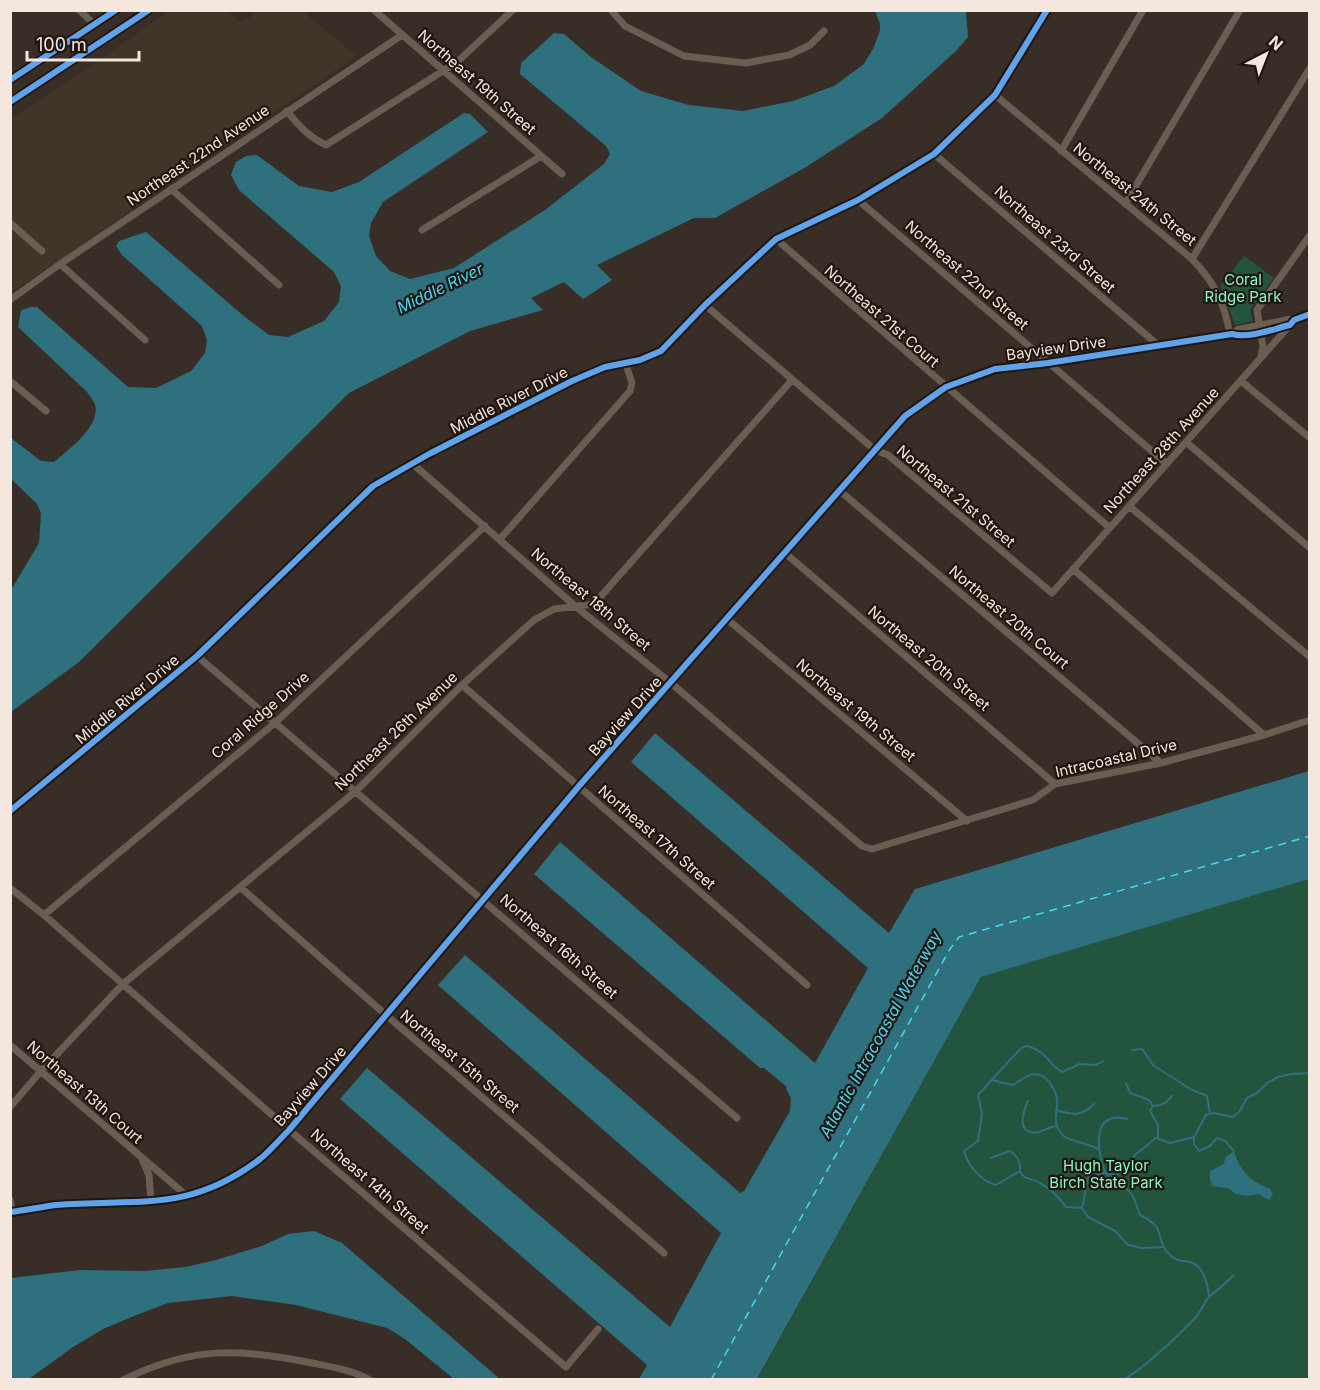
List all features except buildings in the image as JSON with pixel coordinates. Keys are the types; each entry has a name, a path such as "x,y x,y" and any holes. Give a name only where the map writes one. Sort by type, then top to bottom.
{"main road":[{"path":"10,102 149,10"},
{"path":"10,80 113,13"},
{"path":"103,40 103,28 113,13"}],"street":[{"path":"79,10 95,25"},
{"name":"Northeast 19th Street","path":"374,10 562,174"},
{"path":"287,111 302,130 326,146 457,62 513,10"},
{"path":"611,10 625,26 684,56 746,63 789,55 810,45 824,31"},
{"name":"Middle River Drive","path":"10,812 197,656 373,486 572,381 605,367 626,365 661,351 705,305 776,239 858,200 934,154 995,95 1047,10"},
{"path":"1061,150 1143,10"},
{"path":"1125,204 1240,10"},
{"name":"Northeast 22nd Avenue","path":"10,300 402,34"},
{"path":"1192,259 1310,68"},
{"name":"Northeast 24th Street","path":"995,95 1192,259 1215,286 1231,334"},
{"name":"Northeast 23rd Street","path":"934,154 1158,345"},
{"path":"422,230 541,156"},
{"path":"171,189 279,285"},
{"name":"Northeast 22nd Street","path":"858,200 1167,464"},
{"path":"10,223 42,251"},
{"path":"1260,359 1263,347 1257,313 1259,306 1310,235"},
{"name":"Northeast 21st Court","path":"776,239 1110,528"},
{"path":"60,264 145,340"},
{"name":"Northeast 21st Street","path":"705,305 874,450 888,454 1052,593"},
{"name":"Bayview Drive","path":"12,1212 57,1205 150,1202 187,1196 206,1190 262,1158 289,1130 579,786 874,450 905,416 945,387 996,369 1231,334 1239,336 1287,320 1292,322 1310,314"},
{"name":"Northeast 28th Avenue","path":"1052,593 1292,322"},
{"path":"500,539 630,392 632,383 626,365"},
{"name":"Northeast 26th Avenue","path":"10,1107 123,984 356,791 462,685 534,620 554,609 594,604 792,380"},
{"path":"10,381 46,411"},
{"path":"1241,381 1310,438"},
{"path":"1186,442 1310,548"},
{"name":"Northeast 18th Street","path":"413,464 575,606 670,683 862,846"},
{"name":"Northeast 20th Court","path":"840,491 1161,763"},
{"path":"1129,506 1310,657"},
{"name":"Coral Ridge Drive","path":"44,915 276,722 484,526"},
{"name":"Northeast 20th Street","path":"785,553 1055,784"},
{"path":"1073,569 1264,735"},
{"name":"Northeast 19th Street","path":"726,619 968,821"},
{"name":"Northeast 16th Street","path":"197,656 737,1118"},
{"name":"Northeast 17th Street","path":"462,685 807,985"},
{"name":"Intracoastal Drive","path":"862,846 872,849 968,821 1033,800 1055,784 1161,763 1310,720"},
{"name":"Northeast 15th Street","path":"240,886 386,1015 664,1253"},
{"name":"Northeast 14th Street","path":"10,888 566,1367 598,1329"},
{"name":"Northeast 13th Court","path":"10,1045 142,1160 152,1165 187,1196"},
{"name":"Northeast 13th Court","path":"142,1160 149,1175 150,1202"},
{"path":"10,1200 12,1212"},
{"path":"123,1380 171,1359 199,1353 232,1352 270,1354 345,1370 370,1380"}],"shaded area":[{"path":"170,11 227,11 241,23 259,11 303,11 356,56 11,293 11,120"}],"green space":[{"name":"Coral Ridge Park","path":"1244,256 1274,278 1250,309 1253,321 1235,325 1220,286"},
{"name":"Hugh Taylor Birch State Park","path":"1309,879 1309,1379 757,1380 981,977"}],"water":[{"name":"Middle River","path":"875,11 966,11 968,37 956,51 882,118 806,167 715,218 694,218 597,265 612,280 583,299 564,282 531,298 543,310 470,331 349,393 79,662 11,712 11,590 39,543 41,513 37,504 11,479 11,438 41,461 54,462 82,437 96,413 94,403 87,392 18,327 21,310 37,307 128,387 156,388 191,371 205,353 207,340 202,326 122,255 116,246 119,241 146,232 269,335 288,337 324,321 339,302 341,286 334,272 239,190 231,175 236,162 246,156 257,155 299,186 332,192 359,182 464,113 470,114 488,132 383,202 371,223 369,236 376,256 390,271 410,279 454,268 545,210 604,164 610,154 606,146 520,74 521,63 554,33 564,34 591,57 641,91 689,105 743,111 793,101 834,86 864,64 874,47 880,30"},
{"name":"Atlantic Intracoastal Waterway","path":"655,733 889,933 915,889 1309,771 1309,879 981,977 757,1379 639,1379 647,1365 340,1099 367,1068 670,1327 721,1233 438,985 465,955 740,1193 744,1191 790,1111 791,1098 787,1087 764,1068 760,1068 534,874 560,842 815,1063 868,968 631,762"},
{"path":"1234,1151 1247,1174 1257,1183 1269,1188 1273,1194 1269,1200 1258,1194 1246,1196 1236,1194 1228,1188 1212,1186 1210,1171 1224,1164 1225,1158"},
{"path":"314,1231 342,1243 500,1379 454,1379 405,1339 387,1328 296,1305 232,1296 168,1303 103,1329 73,1347 29,1379 11,1379 11,1278 80,1270 144,1271 186,1267 262,1246 288,1234"}],"waterway":[{"path":"1082,1208 1066,1207 1051,1191 1037,1181 1024,1176 1020,1171 996,1185 990,1183 976,1172 964,1151 978,1141 982,1114 978,1095 1021,1048 1027,1046 1034,1048 1062,1072 1080,1064 1096,1065 1103,1061"},
{"path":"1132,1050 1142,1049 1153,1065 1190,1089 1207,1096 1210,1114"},
{"path":"1163,1247 1142,1248 1128,1245 1115,1231 1088,1217 1082,1208 1088,1178 1103,1173 1117,1175 1124,1170 1135,1155 1156,1138 1170,1143 1194,1137 1206,1115 1214,1113 1233,1117 1239,1112 1247,1098 1278,1077 1310,1073"},
{"path":"992,1080 1013,1085 1032,1075 1041,1075 1055,1091 1056,1120 1060,1132 1067,1138 1098,1149"},
{"path":"1126,1083 1130,1093 1149,1100 1153,1106"},
{"path":"1158,1138 1158,1125 1150,1111 1153,1106 1164,1104 1172,1096"},
{"path":"1028,1101 1023,1117 1026,1130 1039,1132 1057,1126"},
{"path":"1056,1110 1076,1114 1094,1104"},
{"path":"1127,1119 1110,1119 1103,1124 1100,1131 1100,1156 1105,1171 1111,1179 1130,1193 1140,1215 1158,1229 1162,1243 1169,1254 1177,1260 1190,1262 1199,1267 1206,1282 1209,1297"},
{"path":"1194,1138 1194,1144 1199,1151 1210,1146 1217,1138 1225,1141 1234,1151"},
{"path":"991,1158 1010,1151 1018,1159 1020,1171"},
{"path":"1124,1380 1171,1342 1196,1317 1209,1297 1234,1275"}],"ferry route":[{"path":"711,1380 950,949 959,937 1310,836"}],"cycle path":[{"path":"10,80 116,10"},
{"path":"10,102 149,10"},
{"path":"10,811 197,656 373,486 429,454 572,381 605,367 640,360 661,351 705,305 776,239 858,200 934,154 995,95 1047,10"},
{"path":"10,1212 56,1205 137,1202 185,1196 234,1176 264,1156 289,1130 579,786 905,416 946,387 995,369 1048,363 1232,334 1261,333 1290,325 1294,320 1310,314"}]}
